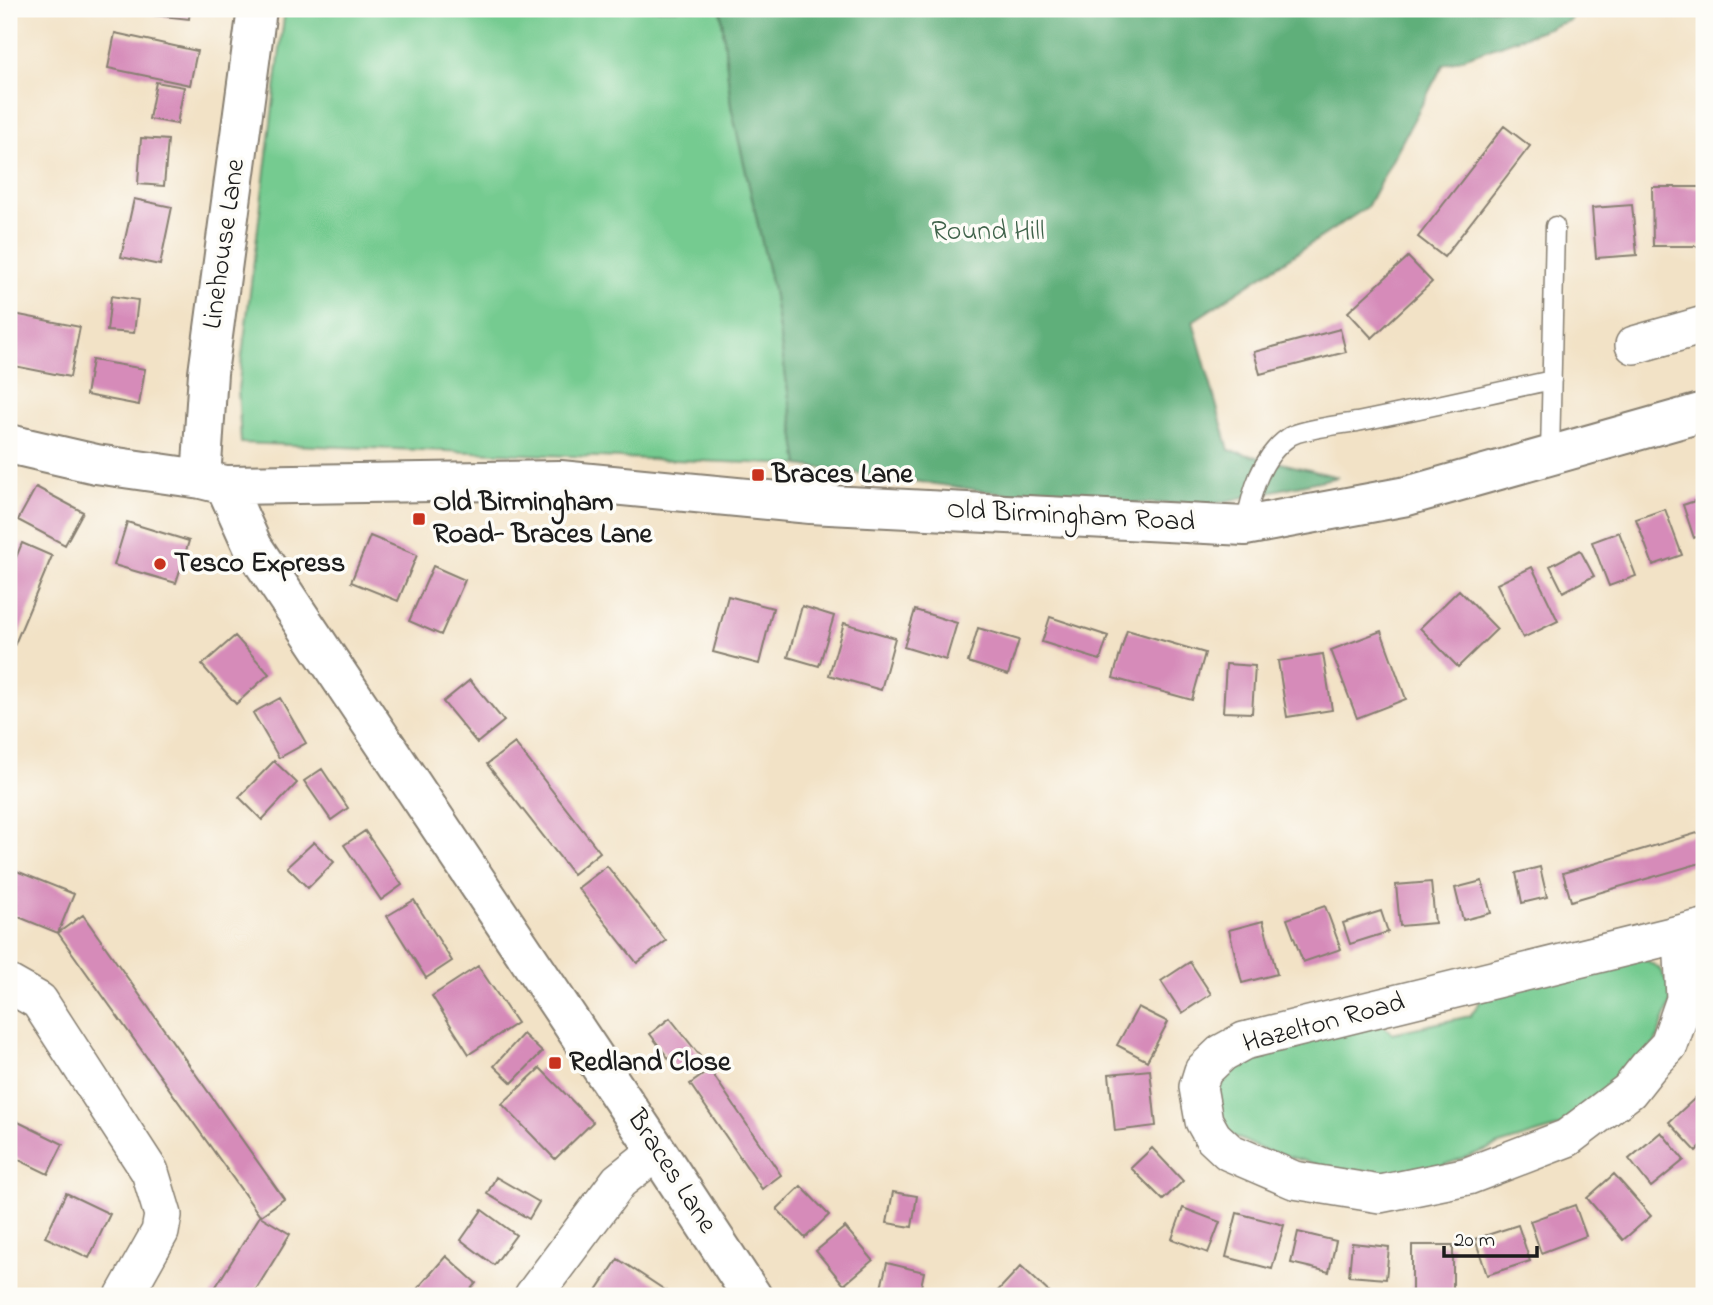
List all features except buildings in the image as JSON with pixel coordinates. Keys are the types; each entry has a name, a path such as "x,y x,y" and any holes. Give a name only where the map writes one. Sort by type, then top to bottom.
{"main road":[{"name":"Linehouse Lane","path":"213,482 208,373 257,9"},
{"name":"Old Birmingham Road","path":"9,444 96,464 213,482 560,480 810,504 1245,526 1408,496 1704,412"},
{"name":"Braces Lane","path":"213,482 253,547 752,1296"}],"street":[{"path":"1634,345 1704,325"},
{"name":"Hazelton Road","path":"1693,931 1685,999 1669,1045 1629,1091 1566,1138 1468,1176 1380,1194 1294,1180 1228,1152 1213,1137 1204,1121 1198,1087 1203,1071 1222,1053 1244,1041 1693,931"},
{"path":"9,984 38,1000 149,1172 163,1215 160,1232 124,1296"},
{"path":"533,1296 619,1181 657,1151"}],"lane":[{"path":"1550,456 1555,226"},
{"path":"1245,526 1261,472 1273,450 1291,435 1552,380"}],"green space":[{"path":"285,9 721,9 731,106 773,290 799,465 241,443 238,389"},
{"name":"Round Hill","path":"721,9 1570,9 1571,20 1443,65 1367,207 1193,321 1229,450 1338,477 1213,504 1064,502 799,465 773,290 731,106"},
{"path":"1638,955 1659,968 1674,994 1652,1051 1569,1124 1499,1145 1428,1171 1377,1181 1261,1149 1229,1134 1220,1119 1214,1092 1222,1074 1242,1056 1379,1022 1392,1033 1470,1016 1483,997"}],"place":[{"name":"Braces Lane","path":"758,475"},
{"name":"Old Birmingham Road- Braces Lane","path":"419,519"},
{"name":"Tesco Express","path":"160,564"},
{"name":"Redland Close","path":"555,1063"}]}
